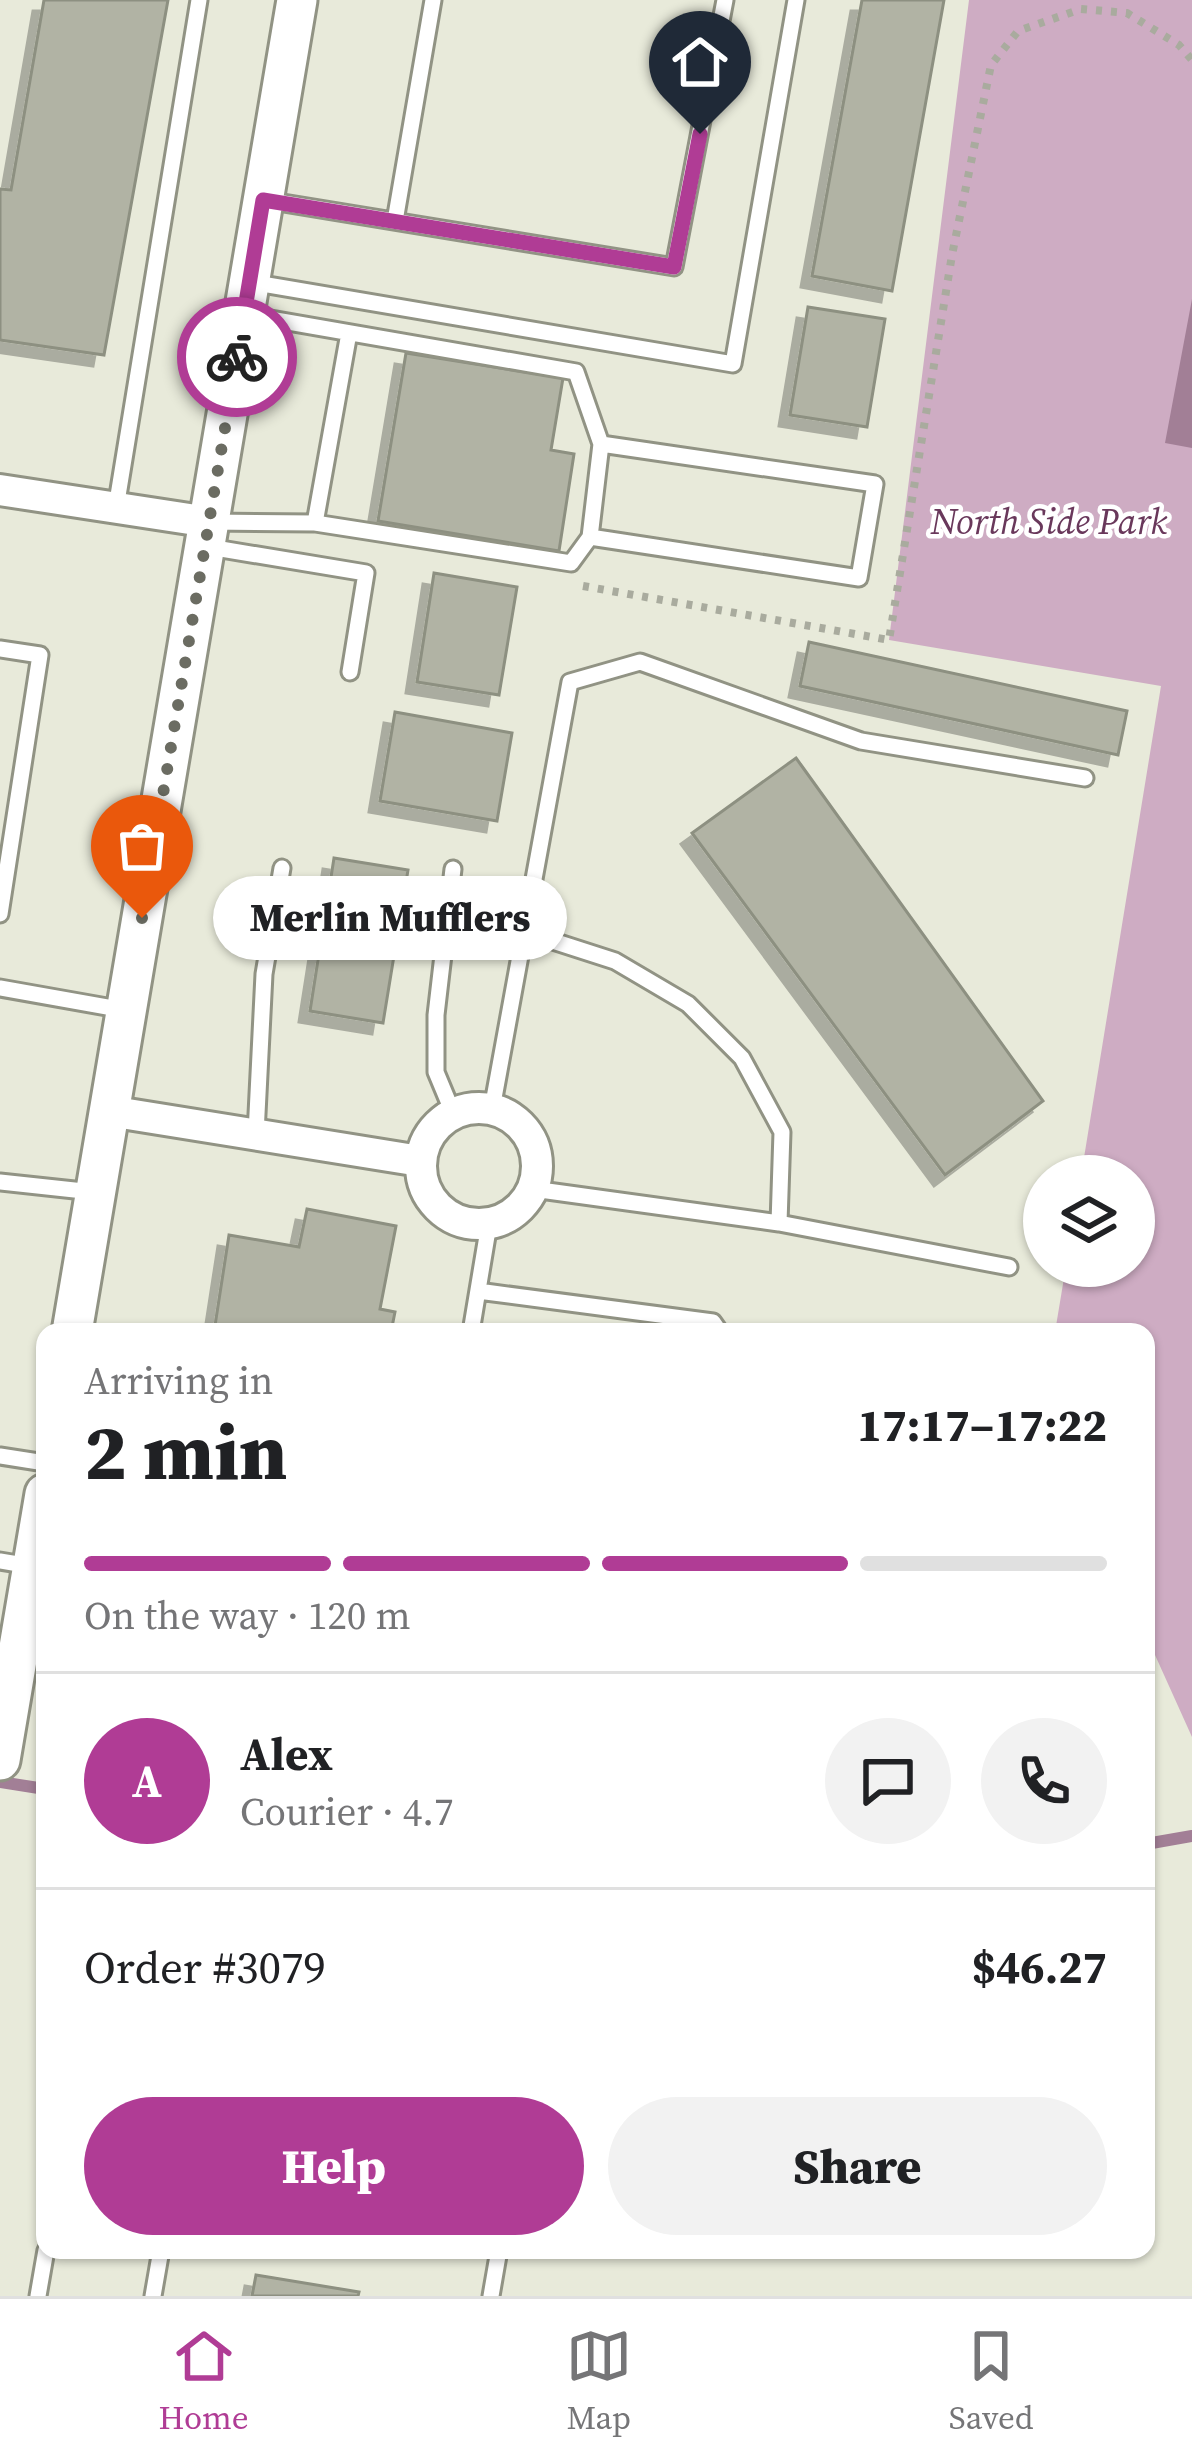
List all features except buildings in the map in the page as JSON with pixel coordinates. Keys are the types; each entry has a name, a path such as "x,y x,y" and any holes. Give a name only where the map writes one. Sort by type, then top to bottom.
{"street":[{"path":"74,1323 297,0"},
{"path":"0,490 116,508 207,534"},
{"path":"492,1109 511,1117 535,1149 533,1189 506,1218 489,1224 454,1220 439,1210 422,1179 425,1142 452,1113 492,1109"},
{"path":"110,1111 420,1161"},
{"path":"2,1736 26,1565 36,1528"}],"lane":[{"path":"116,508 199,0"},
{"path":"395,220 433,0"},
{"path":"263,200 674,267 725,0"},
{"path":"247,298 733,364 796,0"},
{"path":"207,534 315,524 571,563 590,537 601,444 576,372 349,333 247,298"},
{"path":"315,524 349,333"},
{"path":"590,537 860,578 875,484 601,444"},
{"path":"207,534 366,573 350,673"},
{"path":"0,649 40,655 0,914"},
{"path":"492,1109 570,682 640,662 861,741 1084,778"},
{"path":"256,1134 264,974 282,868"},
{"path":"452,1113 436,1072 436,1015 453,869"},
{"path":"525,932 615,962 688,1004 742,1058 782,1132 779,1222"},
{"path":"0,988 127,1011"},
{"path":"0,1182 96,1192"},
{"path":"533,1189 779,1222 1009,1267"},
{"path":"473,1323 489,1224"},
{"path":"478,1291 714,1323"},
{"path":"0,1456 36,1462"},
{"path":"38,2296 44,2259"},
{"path":"153,2296 159,2259"},
{"path":"491,2296 498,2259"}],"path":[{"path":"568,583 889,640 952,255 992,65 1018,31 1081,9 1127,13 1179,45 1192,60"}],"green space":[{"name":"North Side Park","path":"969,0 1192,0 1192,1737 1155,1655 1155,1323 1056,1323 1062,1287 1155,1287 1155,1155 1084,1155 1161,686 889,640"}],"shaded area":[{"path":"1192,299 1192,448 1165,443"}],"waterway":[{"path":"0,1782 36,1788"},
{"path":"1155,1842 1192,1836"}],"way so far":[{"path":"142,918 237,357"}],"place":[{"name":"Merlin Mufflers","path":"142,918"}],"route":[{"path":"237,357 263,200 674,267 700,134"}]}
